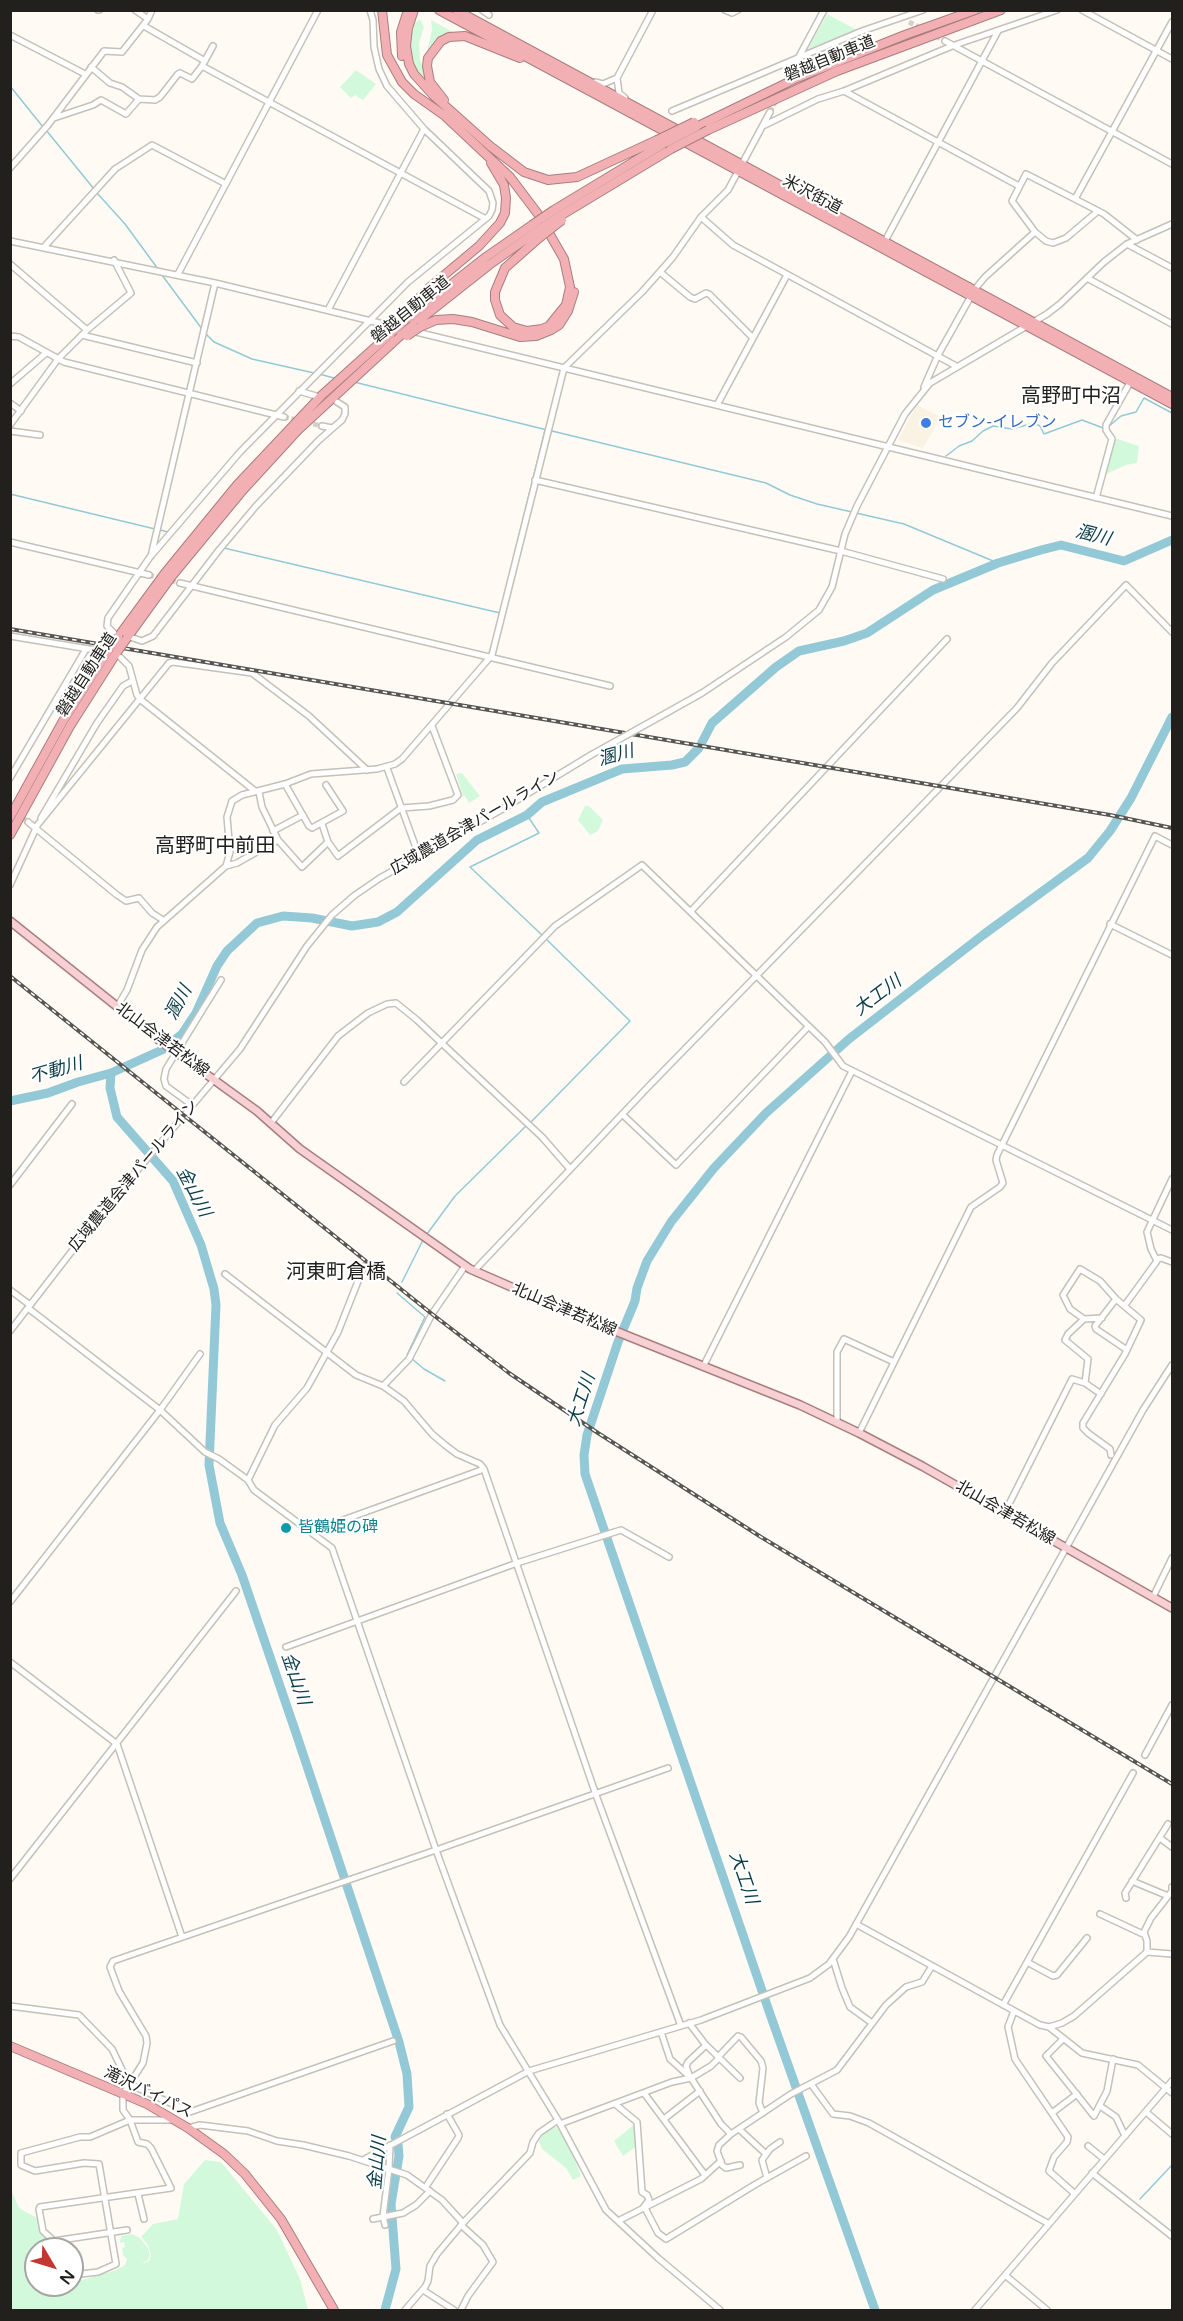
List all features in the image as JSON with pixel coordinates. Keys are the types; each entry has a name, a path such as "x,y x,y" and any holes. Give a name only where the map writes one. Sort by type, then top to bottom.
{"highway":[{"path":"382,10 387,55 395,71 414,94 445,116"},
{"name":"米沢街道","path":"439,10 738,172 973,292 1132,378 1173,397"},
{"name":"米沢街道","path":"456,10 885,241 973,292"},
{"name":"磐越自動車道","path":"10,835 112,652 116,635 213,513 319,395 416,326 489,265 616,171 660,142 695,124 876,46 975,10"},
{"name":"磐越自動車道","path":"559,215 671,148 802,85 1000,10"},
{"path":"411,11 401,32 400,45 405,66 415,83 525,195 551,233 567,270 570,288 566,305 549,326 527,331 513,327 500,315 495,292 505,268 535,232 559,215"},
{"path":"411,11 406,40 409,64 421,84 490,146 524,172 540,179 557,180 588,173 660,142"},
{"path":"451,110 430,82 427,66 428,58 434,48 449,37 465,36 573,82"},
{"path":"416,326 436,320 453,319 472,322 520,337 536,336 559,325 572,303 575,287 573,272 558,236 530,194 490,146"},
{"path":"367,359 388,332 493,233 505,213 507,205 504,185 482,150"},
{"name":"磐越自動車道","path":"398,323 486,257 535,232"},
{"name":"磐越自動車道","path":"10,817 63,721 112,652 130,638 219,517 273,457 334,400 367,359"},
{"name":"米沢街道","path":"1132,378 1173,404"},
{"name":"滝沢バイパス","path":"10,2046 123,2094 176,2120 224,2154 281,2219 334,2310"}],"main road":[{"name":"北山会津若松線","path":"10,921 300,1149 465,1266 612,1330 800,1405 859,1433 1005,1512 1173,1608"}],"street":[{"path":"135,10 148,19"},
{"path":"10,168 48,126 104,51 122,52 144,26 152,10"},
{"path":"178,274 318,10"},
{"path":"116,635 106,626 108,618 150,557 211,485 275,414 369,320 408,282 489,216 492,210 492,197 489,191 424,129 396,98 379,69 370,10"},
{"path":"482,10 489,15"},
{"path":"582,78 603,84 616,78 654,10"},
{"path":"725,10 734,13 738,10"},
{"path":"793,68 824,10"},
{"path":"672,111 862,31 923,10"},
{"path":"763,126 818,99 844,91 952,46 1057,10"},
{"path":"1082,10 1173,59"},
{"path":"902,18 909,22"},
{"path":"1075,199 1173,22"},
{"path":"144,26 270,102 484,218"},
{"path":"885,241 998,31"},
{"path":"10,35 85,74"},
{"path":"945,42 1173,164"},
{"path":"91,67 110,83 122,87 139,99 155,100 178,74 192,79 213,46"},
{"path":"616,78 619,93 655,114 659,120"},
{"path":"844,91 1019,186"},
{"path":"53,118 93,105 101,100 126,114 139,99"},
{"path":"226,866 230,852 228,808 236,798 318,773 387,768 402,759 490,658 496,645 564,368 632,303 673,257 701,217 728,190 770,112"},
{"path":"328,310 424,129"},
{"path":"44,247 115,169 152,145 226,184"},
{"path":"1098,211 1060,242 1053,243 1046,241 1035,232 1012,201 1026,174 1098,211 1137,240"},
{"path":"701,217 733,245 956,366"},
{"path":"922,391 940,376 1032,324 1060,304 1104,262 1127,244 1173,224"},
{"path":"888,447 922,391 938,355 973,292 985,277 1035,232"},
{"path":"10,241 178,274 1173,516"},
{"path":"1127,244 1173,268"},
{"path":"10,425 58,359 87,330 131,293 114,260"},
{"path":"10,264 87,330"},
{"path":"660,272 690,297 695,299 706,293 709,294 753,338"},
{"path":"717,405 787,275"},
{"path":"1087,278 1173,324"},
{"path":"150,557 215,283"},
{"path":"82,335 197,363"},
{"path":"10,336 19,337 64,362 284,417"},
{"path":"10,384 46,353"},
{"path":"1096,498 1112,439 1106,430 1106,425 1132,378"},
{"path":"299,391 319,395"},
{"path":"130,638 142,641 153,636 220,548 294,465 345,414 345,407 334,400"},
{"path":"10,403 21,411"},
{"path":"322,426 332,428"},
{"path":"10,431 40,435"},
{"name":"広域農道会津パールライン","path":"10,1331 143,1161 215,1080 244,1043 279,987 332,915 381,878 661,716 740,668 813,617 832,587 851,518 888,447"},
{"path":"535,480 841,551 944,579"},
{"path":"10,542 149,575"},
{"path":"180,583 610,686"},
{"path":"474,1271 648,1087 1017,708 1052,663 1126,585 1173,632"},
{"path":"10,636 112,652 127,662 132,681 141,700 257,792 278,840 302,867 316,850 328,842"},
{"path":"691,911 947,639"},
{"path":"10,778 86,649"},
{"path":"35,828 169,663 173,662 252,673 309,716 367,770"},
{"path":"10,885 35,828 97,723 123,686 132,681"},
{"path":"322,824 328,842 338,856 401,808 429,806 453,800 459,795 432,726"},
{"path":"387,768 418,856"},
{"path":"285,784 312,828 344,811 326,785"},
{"path":"273,831 303,815"},
{"path":"28,822 117,895 126,901 139,898 152,913 163,920"},
{"path":"859,1433 970,1209 1003,1183 996,1160 1002,1146 1155,836 1173,844"},
{"path":"117,1007 127,990 142,950 163,920 226,866 237,863 278,840"},
{"path":"404,1082 555,926 642,865 757,976 829,1048 843,1066 1173,1230"},
{"path":"1110,924 1173,955"},
{"path":"192,1105 166,1086 164,1079 166,1069 174,1051 221,980"},
{"path":"271,1124 338,1036 357,1019 374,1010 396,1004 417,1020 543,1137 570,1169"},
{"path":"623,1115 676,1165 808,1027"},
{"path":"703,1367 852,1071"},
{"path":"10,1185 72,1104"},
{"path":"1156,1259 1148,1239 1148,1228 1173,1179"},
{"path":"1125,1305 1156,1259 1161,1258 1173,1262"},
{"path":"248,1480 275,1425 306,1388 338,1332 364,1266"},
{"path":"382,1386 410,1357 432,1314 465,1266"},
{"path":"1102,1318 1083,1319 1070,1309 1064,1299 1063,1295 1078,1269 1100,1281 1116,1299 1141,1320 1127,1350 1083,1423 1083,1428 1110,1449 1111,1455"},
{"path":"225,1274 356,1375 382,1386 404,1401 432,1434 457,1454 484,1468 596,1795 681,2026"},
{"path":"10,1290 160,1410 205,1452 248,1480 254,1490 332,1548 436,1850 500,2025 559,2122 606,2210 658,2259 720,2310"},
{"path":"1116,1299 1096,1329 1127,1350"},
{"path":"1083,1319 1065,1340 1088,1359 1085,1383"},
{"path":"837,1423 837,1352 844,1339 894,1362"},
{"path":"10,1602 160,1410 200,1354"},
{"path":"363,2160 529,2071 681,2026 810,1978 833,1959 856,1923 1143,1410 1173,1365"},
{"path":"1005,1512 1069,1384 1075,1378 1101,1394"},
{"path":"310,1532 484,1468"},
{"path":"286,1647 517,1563 621,1530 669,1557"},
{"path":"1153,1597 1173,1558"},
{"path":"10,1879 236,1591"},
{"path":"10,1662 117,1744 182,1937"},
{"path":"1145,1755 1173,1706"},
{"path":"127,2230 54,2241 43,2231 39,2209 171,2188 151,2148 147,2144 138,2142 130,2120 123,2109 123,2094 143,2063 147,2043 146,2036 119,1991 111,1964 113,1960 596,1795 668,1768"},
{"path":"1003,2004 1133,1773"},
{"path":"1126,1898 1125,1893 1168,1824"},
{"path":"1160,1838 1173,1847"},
{"path":"1132,1881 1168,1896"},
{"path":"1147,1952 1145,1935 1151,1918 1172,1888"},
{"path":"1100,1914 1145,1935"},
{"path":"856,1923 1040,2025 1049,2026 1062,2024 1074,2016 1147,1952 1173,1954"},
{"path":"1027,1962 1053,1976 1057,1975 1086,1938"},
{"path":"833,1959 850,2007 872,2023"},
{"path":"740,2165 726,2168 721,2161 717,2148 730,2134 763,2112 837,2070 900,1990 922,1982 932,1966"},
{"path":"10,2006 79,2015 112,2049 129,2084 190,2112 393,2041"},
{"path":"1014,2011 1008,2027 1015,2059 1068,2139 1054,2157 1049,2171 1074,2193"},
{"path":"689,2023 718,2058 740,2078"},
{"path":"1049,2026 1082,2053 1138,2065 1173,2093"},
{"path":"661,2032 670,2059 691,2078"},
{"path":"405,2310 429,2281 431,2263 462,2224 530,2153 539,2133 559,2122 672,2082 691,2078 703,2072 738,2036 761,2061 763,2068 759,2103 763,2112"},
{"path":"1063,2039 1046,2056 1094,2116 1107,2091 1113,2059"},
{"path":"706,2045 687,2062 686,2066 691,2078 730,2134"},
{"path":"975,2310 1173,2081"},
{"path":"811,2084 833,2114 850,2116 869,2123 1049,2224"},
{"path":"664,2118 700,2091"},
{"path":"644,2093 705,2175"},
{"path":"1052,2113 1077,2094"},
{"path":"615,2104 637,2122 642,2192 649,2199 644,2208"},
{"path":"1100,2106 1116,2117 1125,2136"},
{"path":"1146,2112 1173,2134"},
{"path":"373,2219 403,2213 416,2205 428,2190 459,2135 447,2114"},
{"path":"84,2274 98,2272 116,2264 99,2164 84,2163 35,2170 21,2165 21,2153 69,2140 90,2137 130,2120 176,2120"},
{"path":"188,2127 200,2125 240,2130 277,2141 363,2160 407,2175 450,2207 462,2224 483,2245 493,2262 468,2296 461,2310"},
{"path":"739,2128 766,2154"},
{"path":"767,2178 762,2164 766,2154 780,2142"},
{"path":"385,2225 383,2216 390,2145"},
{"path":"1088,2146 1104,2159"},
{"path":"644,2208 658,2233 666,2239 806,2156"},
{"path":"618,2221 705,2175 721,2161"},
{"path":"1092,2173 1173,2236"},
{"path":"138,2194 144,2219"},
{"path":"1005,2275 1047,2310"},
{"path":"423,2290 454,2310"}],"shaded area":[{"path":"917,405 941,417 923,448 898,440"}],"green space":[{"path":"827,14 859,31 808,49"},
{"path":"420,19 424,27 419,43 420,59 427,82 419,80 409,60 408,42 415,23"},
{"path":"431,20 453,32 439,38 427,51 432,30"},
{"path":"356,70 376,84 363,100 355,95 351,98 340,87"},
{"path":"1114,438 1139,446 1137,463 1126,465 1104,475"},
{"path":"462,773 480,796 469,803 463,796 456,774"},
{"path":"585,806 589,806 603,820 598,831 590,835 578,820"},
{"path":"636,2123 637,2146 623,2156 614,2141"},
{"path":"553,2126 568,2143 581,2176 573,2180 566,2168 542,2149 539,2141"},
{"path":"205,2160 221,2162 277,2230 300,2279 308,2310 11,2310 11,2190 19,2208 37,2218 40,2232 44,2237 24,2237 24,2297 84,2297 84,2279 125,2265 127,2259 123,2255 122,2248 125,2247 124,2242 120,2243 121,2236 132,2234 140,2238 148,2248 150,2255 148,2260 141,2264 149,2261 151,2255 148,2245 141,2237 153,2224 178,2219 184,2184"}],"waterway":[{"path":"10,86 43,127"},
{"path":"46,130 94,189"},
{"path":"97,193 125,224 158,269"},
{"path":"162,275 202,329"},
{"path":"205,333 214,342 252,359 314,373"},
{"path":"319,374 334,378"},
{"path":"354,382 547,430"},
{"path":"1108,427 1121,416 1136,412 1144,398 1172,413"},
{"path":"946,456 993,426 1012,429 1034,423 1040,426 1044,434 1082,420 1103,428"},
{"path":"224,548 500,613 545,430"},
{"path":"552,431 766,483 790,495 817,504 904,524 998,563"},
{"path":"10,494 155,529"},
{"path":"160,530 168,532"},
{"name":"溷川","path":"10,1101 48,1093 111,1073 164,1049 182,1034 196,1013 217,966 227,951 257,923 283,916 312,918 352,926 378,922 397,912 477,840 527,815 542,802 622,769 685,762 699,748 712,723 776,667 799,651 844,641 867,633 933,590 998,563 1041,550 1061,545 1124,561 1172,540"},
{"name":"大工川","path":"875,2310 770,2014 585,1474 584,1455 587,1435 647,1261 671,1222 714,1168 766,1113 849,1039 983,935 1088,858 1110,831 1131,798 1172,717"},
{"path":"527,815 539,833 470,867 542,935"},
{"path":"531,1122 630,1021 546,939"},
{"name":"金山川","path":"111,1073 110,1088 117,1117 173,1181 201,1245 214,1289 216,1305 209,1465 220,1523 242,1575 297,1736 399,2042 407,2074 409,2107 395,2137 399,2156 391,2204 396,2269 385,2310"},
{"path":"427,1234 455,1196 527,1125"},
{"path":"402,1282 423,1240"},
{"path":"397,1293 425,1317 407,1355"},
{"path":"411,1358 424,1369 445,1381"},
{"path":"1140,2199 1172,2165"}],"tunnel":[{"path":"909,22 945,41"},
{"path":"770,112 793,68"},
{"path":"284,417 322,426"},
{"path":"149,575 180,583"},
{"path":"10,808 28,822"}],"railway":[{"path":"10,629 1110,815 1172,828"},
{"path":"10,976 509,1373 761,1537 1172,1784"}],"place":[{"name":"セブン-イレブン","path":"926,423"},
{"name":"皆鶴姫の碑","path":"286,1528"}],"district":[{"name":"高野町中沼","path":"1071,397"},
{"name":"高野町中前田","path":"215,847"},
{"name":"河東町倉橋","path":"336,1273"}],"water label":[{"name":"不動川","path":"56,1071"}]}
